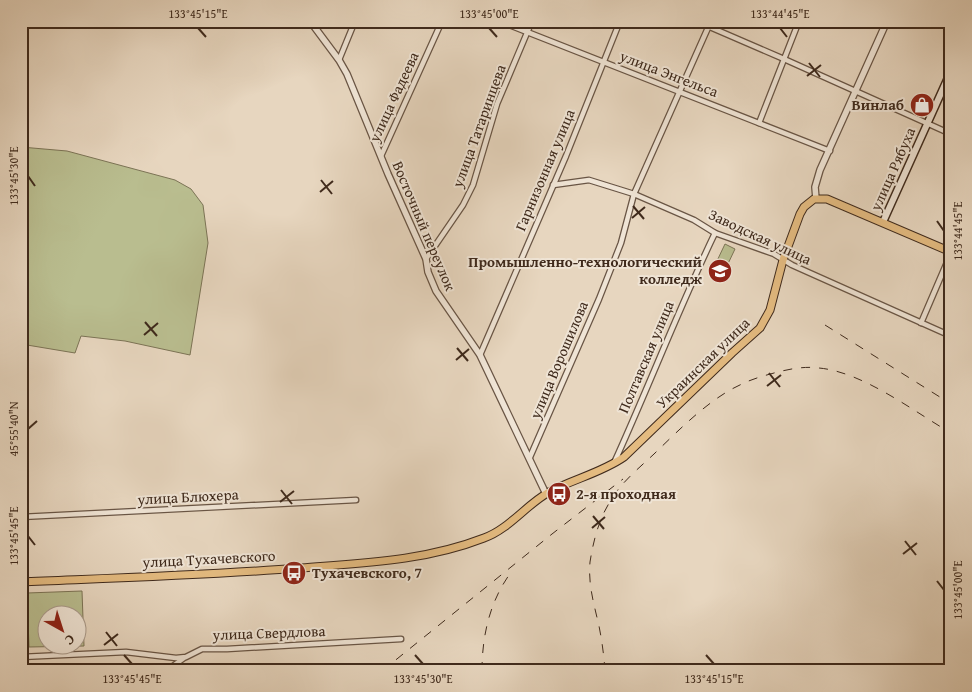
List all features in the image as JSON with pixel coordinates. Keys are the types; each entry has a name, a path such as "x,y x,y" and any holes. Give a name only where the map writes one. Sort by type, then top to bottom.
{"main road":[{"name":"улица Рябуха","path":"883,222 951,71"},
{"path":"816,199 827,199 951,253"},
{"name":"Украинская улица","path":"398,560 440,551 488,537 546,494 569,482 613,464 634,449 760,328 770,310 783,260 800,214 807,205 816,199"},
{"name":"улица Тухачевского","path":"21,582 223,574 398,560"}],"street":[{"name":"Восточный переулок","path":"310,21 347,74 426,259 428,272 436,291 480,355 546,494"},
{"path":"339,60 355,21"},
{"name":"улица Фадеева","path":"381,156 442,21"},
{"name":"улица Энгельса","path":"499,21 830,151"},
{"name":"улица Татаринцева","path":"426,259 457,214 470,190 495,111 532,21"},
{"name":"Гарнизонная улица","path":"480,355 553,185 620,21"},
{"path":"696,21 710,24 951,134"},
{"path":"760,124 799,21"},
{"path":"816,199 814,187 820,170 887,21"},
{"name":"улица Ворошилова","path":"530,457 621,243 634,194 710,24"},
{"name":"Заводская улица","path":"553,185 589,180 634,194 694,220 715,233 754,246 792,266 951,336"},
{"name":"Полтавская улица","path":"613,464 715,233"},
{"path":"921,322 951,253"},
{"name":"улица Блюхера","path":"21,517 356,500"},
{"name":"улица Свердлова","path":"21,657 128,652 172,658 186,657 196,651 210,648 228,649 401,639"},
{"path":"166,671 186,657"}],"green space":[{"path":"21,147 67,151 175,180 191,189 203,205 208,243 190,355 125,341 81,336 75,353 21,344"},
{"path":"725,244 735,249 726,268 716,263"},
{"path":"82,591 82,604 38,604 38,647 29,647 27,593"}],"railway":[{"path":"825,325 951,404"},
{"path":"605,671 601,637 593,602 590,570 593,547 601,518 612,498 629,478 684,425 718,397 746,382 766,375 796,368 819,368 836,371 870,385 951,433"},
{"path":"382,671 623,479"},
{"path":"482,671 482,658 489,618 498,594 512,571"}],"place":[{"name":"Винлаб","path":"922,105"},
{"name":"Промышленно-технологический колледж","path":"720,271"},
{"name":"2-я проходная","path":"559,494"},
{"name":"Тухачевского, 7","path":"294,573"}]}
